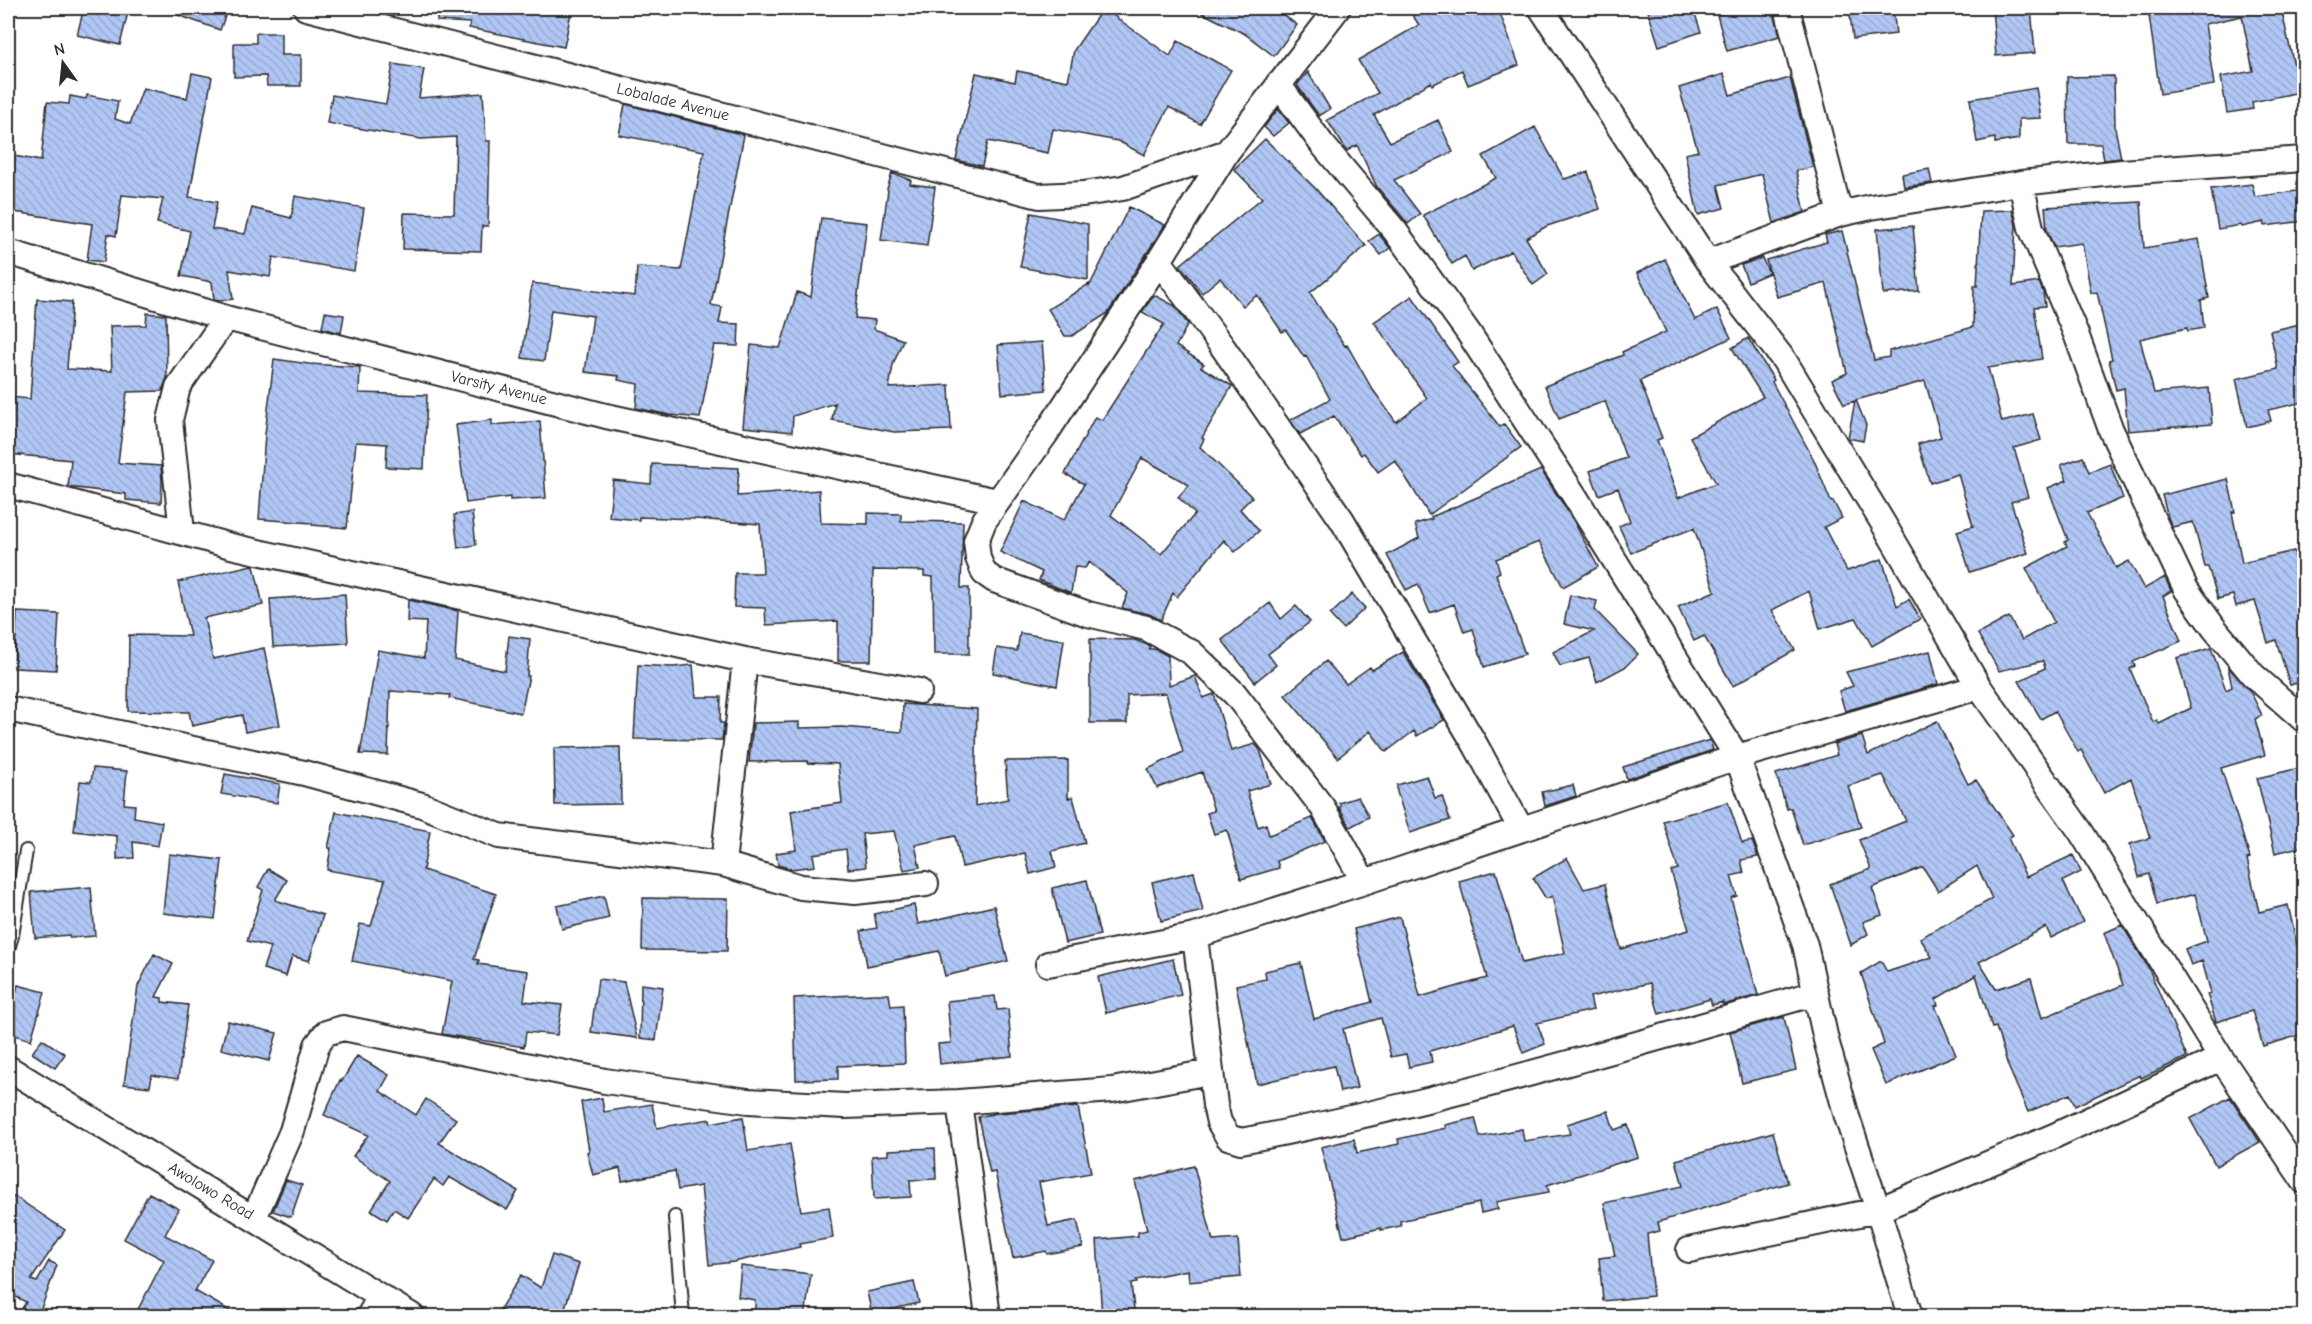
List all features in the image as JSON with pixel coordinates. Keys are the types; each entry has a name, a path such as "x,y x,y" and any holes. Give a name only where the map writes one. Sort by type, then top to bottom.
{"street":[{"name":"Lobalade Avenue","path":"306,8 1039,196 1083,194 1123,188 1227,152"},
{"path":"1338,8 1227,152 1045,435 997,501 976,541 980,565 984,573 994,580 1088,614 1146,628 1191,652 1235,694 1323,808 1364,882"},
{"path":"1541,8 1708,262 1784,360 1979,687 2081,832 2221,1058 2304,1181"},
{"path":"1787,8 1840,214"},
{"path":"1278,84 1322,144 1395,231 1468,333 1574,495 1737,757 1804,945 1847,1117 1910,1317"},
{"path":"1708,262 1840,214 2021,183 2122,172 2304,159"},
{"path":"2021,183 2031,228 2076,334 2111,430 2186,589 2214,628 2253,675 2304,720"},
{"name":"Varsity Avenue","path":"8,252 226,318 606,416 997,501"},
{"path":"1159,261 1222,346 1342,520 1476,746 1521,829"},
{"path":"182,532 170,420 178,387 226,318"},
{"path":"8,485 231,546 745,660 919,690"},
{"path":"723,864 745,660"},
{"path":"1048,964 1195,936 1737,757 1979,687"},
{"path":"8,709 304,773 422,805 499,836 723,864 801,887 855,892 926,884"},
{"path":"1195,936 1210,1072 1220,1122 1228,1137 1241,1141 1350,1120 1584,1059 1816,993"},
{"path":"254,1218 291,1131 317,1045 326,1033 343,1028 605,1081 747,1101 845,1106 959,1102 1112,1090 1210,1072"},
{"path":"1689,1250 1878,1210 2054,1136 2221,1058"},
{"name":"Awolowo Road","path":"8,1068 254,1218 375,1307 412,1317"},
{"path":"959,1102 988,1317"}],"lane":[{"path":"8,949 26,851"},
{"path":"675,1217 683,1317"}],"building":[{"path":"84,8 129,8 120,45 77,35"},
{"path":"165,8 228,8 220,30 164,10"},
{"path":"437,8 572,8 564,47 469,28 470,23 437,21"},
{"path":"1103,8 1170,56 1178,41 1231,70 1200,124 1169,107 1144,155 1118,141 1053,129 1048,153 988,141 982,166 956,160 976,73 1015,82 1017,71 1068,81 1074,50"},
{"path":"1192,8 1274,8 1297,25 1274,56 1245,34"},
{"path":"1408,8 1498,8 1519,65 1468,85 1462,70 1432,85 1431,82 1374,115 1390,142 1438,120 1453,152 1394,180 1420,214 1408,224 1377,187 1357,145 1347,151 1327,120 1378,93 1358,60 1419,25"},
{"path":"1647,8 1693,8 1701,32 1659,46"},
{"path":"1741,8 1773,8 1780,36 1727,51 1717,15"},
{"path":"1849,8 1893,8 1896,34 1853,39"},
{"path":"1992,8 2031,8 2035,53 1996,56"},
{"path":"2148,8 2281,8 2300,92 2252,102 2253,109 2227,113 2221,77 2253,71 2242,16 2205,24 2214,85 2160,94"},
{"path":"256,33 281,33 281,55 301,55 301,86 267,86 266,76 234,77 234,43 256,43"},
{"path":"393,64 424,69 419,98 483,93 486,141 490,141 488,226 482,226 481,251 403,249 404,213 454,214 456,137 421,139 327,123 332,95 386,104"},
{"path":"1308,72 1330,109 1319,116 1297,85"},
{"path":"192,73 212,77 189,197 217,202 212,229 245,234 252,208 291,218 295,196 364,208 354,271 273,257 270,277 229,270 233,299 219,301 214,300 212,282 181,276 190,231 157,223 163,199 122,195 116,236 108,234 104,262 87,260 92,224 8,211 8,155 41,161 47,102 69,104 70,96 86,99 87,95 118,101 115,119 130,124 143,88 187,98"},
{"path":"1724,74 1730,95 1790,78 1813,167 1796,171 1805,212 1774,223 1762,174 1718,185 1724,208 1698,215 1685,154 1698,151 1679,88"},
{"path":"2114,76 2115,128 2121,158 2104,160 2101,144 2068,144 2067,77"},
{"path":"2036,88 2041,118 2019,119 2019,139 1995,143 1995,138 1977,142 1970,99"},
{"path":"625,104 744,135 711,305 722,307 719,323 739,324 738,346 714,345 700,418 636,408 638,384 618,380 619,376 585,372 593,316 551,310 544,361 522,358 532,283 635,296 637,267 681,270 704,151 619,135"},
{"path":"1278,109 1289,123 1273,136 1264,127"},
{"path":"1535,127 1564,179 1588,172 1600,209 1547,226 1526,238 1548,274 1533,285 1511,251 1472,271 1465,256 1452,264 1423,215 1496,178 1483,156"},
{"path":"1265,139 1315,188 1366,246 1310,293 1345,346 1347,345 1371,387 1396,422 1427,398 1374,322 1412,296 1458,362 1452,366 1500,427 1504,424 1521,447 1429,515 1395,460 1378,472 1364,453 1361,455 1334,416 1300,434 1290,420 1330,399 1306,356 1304,357 1286,330 1282,332 1257,295 1243,306 1220,278 1202,293 1180,265 1262,198 1234,169"},
{"path":"1929,169 1932,183 1904,187 1902,174"},
{"path":"892,173 911,180 910,184 935,187 927,246 881,240 887,189"},
{"path":"2252,184 2255,197 2304,190 2304,221 2265,226 2264,222 2218,229 2211,189"},
{"path":"2141,202 2144,248 2199,239 2209,298 2201,300 2204,328 2188,331 2187,328 2140,339 2154,393 2209,388 2212,424 2128,431 2124,388 2116,390 2109,360 2112,359 2097,292 2091,293 2082,243 2054,247 2047,230 2045,207"},
{"path":"1129,207 1165,225 1108,313 1072,336 1065,336 1048,309 1089,284 1089,287"},
{"path":"2012,210 2016,224 2013,286 2039,282 2043,292 2045,306 2034,307 2042,359 1988,368 2002,422 2033,414 2041,440 2014,448 2028,497 2011,502 2028,553 1970,572 1957,531 1973,526 1958,474 1930,483 1918,444 1941,437 1925,381 1856,400 1866,425 1863,441 1848,438 1855,401 1844,404 1832,380 1847,373 1826,283 1777,297 1766,260 1827,242 1825,235 1842,231 1874,360 1889,357 1889,351 1973,327 1974,286 1977,286 1981,211"},
{"path":"1031,213 1088,224 1088,280 1020,267"},
{"path":"821,218 867,223 855,318 875,320 874,329 903,340 893,365 889,388 949,385 951,430 894,432 832,420 835,403 793,416 792,432 743,427 751,345 780,348 797,292 811,297"},
{"path":"1913,226 1919,291 1883,294 1877,229"},
{"path":"1379,234 1390,248 1381,255 1369,241"},
{"path":"1762,258 1769,273 1748,282 1741,265"},
{"path":"1665,259 1695,320 1717,309 1731,338 1640,381 1662,438 1657,440 1678,498 1716,483 1690,437 1763,397 1732,348 1748,338 1774,380 1772,382 1814,460 1831,502 1833,501 1842,518 1824,527 1847,571 1882,559 1897,606 1909,599 1920,619 1872,646 1856,618 1820,629 1809,591 1772,610 1795,650 1733,686 1704,636 1694,641 1678,607 1715,591 1694,528 1631,553 1619,526 1630,521 1618,488 1599,495 1590,471 1626,458 1605,401 1559,419 1545,386 1623,355 1622,352 1666,332 1637,273"},
{"path":"1154,295 1175,306 1188,324 1176,346 1204,364 1201,367 1232,386 1202,438 1204,439 1200,447 1252,497 1240,509 1259,531 1235,552 1224,540 1177,597 1173,593 1161,620 1149,614 1122,608 1128,593 1089,562 1085,568 1075,567 1071,593 1039,580 1042,572 1000,552 1024,501 1064,520 1084,484 1065,474 1095,417 1102,420 1164,324 1142,312","holes":["1142,458 1189,485 1178,497 1195,514 1161,554 1111,515"]},
{"path":"37,299 72,302 67,369 112,371 110,326 146,325 147,313 166,315 167,378 162,391 127,392 118,463 161,466 161,503 126,500 126,494 68,487 71,460 8,454 10,397 30,399"},
{"path":"325,312 344,315 341,333 322,328"},
{"path":"2304,323 2304,402 2268,410 2271,421 2247,427 2236,379 2278,369 2270,331"},
{"path":"1042,342 1046,390 1002,394 998,345"},
{"path":"274,359 360,367 359,393 427,395 424,469 386,467 387,444 356,442 347,528 259,519 265,434"},
{"path":"492,420 492,425 540,421 546,498 510,500 510,497 466,503 456,425"},
{"path":"2083,457 2089,472 2110,464 2123,498 2087,513 2116,568 2129,561 2144,589 2165,577 2171,591 2163,596 2181,641 2133,662 2135,666 2130,669 2153,722 2157,720 2159,724 2191,708 2177,658 2211,648 2226,690 2232,687 2228,667 2250,691 2262,715 2255,719 2265,755 2221,768 2250,858 2247,859 2259,912 2288,905 2297,945 2304,942 2304,1034 2263,1046 2252,1011 2216,1022 2207,994 2211,993 2202,961 2191,965 2185,949 2207,941 2195,894 2157,904 2149,874 2139,877 2130,844 2150,838 2131,778 2104,793 2081,750 2078,752 2055,711 2041,719 2019,681 2045,668 2043,661 1999,671 1978,634 2009,617 2022,640 2054,622 2026,568 2067,546 2065,542 2068,540 2048,488 2067,480 2061,465"},
{"path":"652,464 739,468 737,496 819,490 821,523 868,524 868,513 901,514 901,521 963,522 961,588 969,588 969,654 934,654 933,577 924,576 924,571 873,570 871,661 838,661 838,621 766,625 765,608 734,607 735,573 763,573 760,524 695,519 639,517 639,520 609,517 613,480 651,484"},
{"path":"1541,470 1572,518 1598,567 1563,587 1539,542 1496,559 1500,572 1496,574 1525,654 1484,667 1473,629 1464,632 1454,604 1430,613 1418,584 1406,590 1387,555 1419,538 1415,524 1432,519 1431,517"},
{"path":"2228,479 2242,563 2294,551 2304,597 2304,681 2290,685 2276,640 2268,643 2255,601 2236,606 2233,595 2218,599 2208,567 2205,567 2193,522 2172,527 2168,517 2162,495"},
{"path":"472,512 476,545 458,548 454,515"},
{"path":"252,565 263,605 204,618 213,659 264,648 280,725 245,732 242,715 192,726 189,712 128,711 129,635 190,636 178,582"},
{"path":"345,594 348,643 273,647 270,599"},
{"path":"1352,594 1365,608 1343,629 1330,615"},
{"path":"1570,595 1597,601 1595,610 1638,654 1625,667 1597,682 1589,658 1560,666 1553,652 1594,631 1564,624"},
{"path":"408,600 458,611 455,660 505,671 509,636 530,639 527,676 529,676 521,713 449,698 450,695 390,691 388,755 360,754 378,650 424,658 426,622 407,621"},
{"path":"1270,603 1281,619 1296,606 1310,622 1268,654 1276,665 1255,682 1222,640"},
{"path":"17,612 59,614 56,670 14,668"},
{"path":"1020,633 1064,640 1057,686 993,673 997,648 1017,651"},
{"path":"1090,639 1135,640 1150,646 1149,649 1155,649 1168,656 1169,685 1195,676 1203,698 1214,694 1231,751 1255,744 1260,750 1271,784 1247,791 1258,827 1266,824 1269,835 1312,818 1325,841 1277,861 1279,868 1241,879 1227,830 1214,834 1207,813 1214,811 1202,772 1157,788 1148,769 1183,752 1166,693 1127,695 1127,723 1090,723"},
{"path":"1930,651 1938,684 1845,711 1839,691 1853,686 1846,672"},
{"path":"1403,652 1444,720 1417,736 1414,731 1386,752 1370,731 1338,758 1285,695 1326,661 1346,684 1370,667 1372,670"},
{"path":"638,665 673,667 693,665 696,697 721,697 720,723 724,723 722,740 634,739"},
{"path":"903,704 977,709 975,806 1008,799 1005,761 1068,760 1068,798 1073,797 1085,843 1052,851 1056,867 1030,874 1025,853 962,867 955,836 915,845 920,867 904,870 894,831 862,834 866,867 848,869 846,849 813,854 815,866 791,869 778,865 776,853 796,850 791,811 842,803 838,764 807,763 808,761 749,762 753,723 799,722 799,728 842,727 902,732"},
{"path":"1937,721 1968,784 1976,780 2013,835 2008,838 2026,877 2073,855 2081,872 2063,881 2083,922 2051,938 2046,927 1979,962 1996,989 2031,978 2042,1018 2123,985 2104,933 2122,925 2148,967 2187,1057 2141,1078 2140,1075 2075,1106 2070,1094 2028,1112 2008,1066 1996,1027 1992,1028 1976,975 1936,999 1938,1005 1935,1006 1956,1055 1886,1085 1871,1050 1884,1044 1861,973 1881,961 1887,972 1932,957 1920,938 1992,899 1977,866 1938,891 1923,867 1872,888 1882,915 1863,922 1868,934 1851,945 1830,884 1871,869 1859,840 1906,821 1883,775 1848,786 1861,827 1803,845 1791,808 1787,809 1776,774 1837,755 1834,744 1862,736 1868,755"},
{"path":"1710,740 1713,750 1627,779 1623,767"},
{"path":"620,747 621,804 555,805 554,748"},
{"path":"2304,767 2304,846 2275,853 2257,778"},
{"path":"93,768 127,771 124,804 135,805 134,817 162,822 158,846 133,842 134,858 117,859 117,836 74,831 80,781 91,782"},
{"path":"225,774 280,784 277,803 221,794"},
{"path":"1427,776 1435,798 1442,796 1450,820 1410,833 1397,792 1397,785"},
{"path":"1573,785 1576,796 1545,806 1542,792"},
{"path":"1358,797 1369,817 1350,827 1339,803"},
{"path":"1728,802 1742,843 1752,841 1758,857 1741,860 1744,873 1731,876 1737,896 1731,898 1758,995 1723,1005 1723,1002 1712,1005 1710,999 1659,1014 1650,983 1590,997 1593,1010 1537,1023 1545,1044 1523,1053 1513,1026 1430,1051 1432,1062 1409,1067 1406,1054 1391,1057 1381,1018 1343,1029 1357,1088 1340,1092 1334,1066 1257,1084 1236,985 1266,979 1265,971 1301,963 1314,1019 1372,1002 1354,929 1400,917 1420,997 1487,978 1459,881 1496,871 1522,963 1565,953 1552,896 1546,899 1533,878 1567,858 1584,889 1605,884 1621,949 1689,930 1671,871 1678,869 1663,821"},
{"path":"336,812 430,831 423,870 496,894 474,959 479,960 478,964 528,971 524,1001 562,1005 557,1035 526,1032 524,1047 442,1034 452,981 352,961 360,924 371,926 385,880 327,870 331,848 328,848"},
{"path":"169,854 222,860 215,919 163,913"},
{"path":"268,869 287,880 275,900 323,915 309,961 292,956 286,976 263,969 270,947 247,941 263,890 258,887"},
{"path":"1194,872 1203,911 1161,921 1152,882"},
{"path":"1087,880 1100,935 1065,943 1052,888"},
{"path":"91,887 95,936 70,938 69,935 35,938 31,892"},
{"path":"604,896 609,918 562,929 557,906"},
{"path":"643,898 728,899 727,951 642,950"},
{"path":"914,905 918,924 994,906 1008,961 945,976 939,951 867,966 861,931 877,928 874,914"},
{"path":"154,954 173,964 156,997 162,998 162,1002 188,1005 178,1079 152,1075 150,1087 124,1084 138,986"},
{"path":"1173,959 1181,995 1106,1013 1098,977"},
{"path":"598,979 624,982 637,1038 591,1032"},
{"path":"641,984 663,987 656,1040 640,1038"},
{"path":"18,985 45,992 31,1040 8,1033 8,1020"},
{"path":"889,994 891,1006 903,1005 905,1063 838,1066 838,1079 796,1080 794,998"},
{"path":"995,996 997,1010 1008,1009 1012,1056 940,1064 938,1044 951,1043 947,1001"},
{"path":"1784,1017 1796,1070 1742,1083 1730,1032"},
{"path":"228,1021 277,1033 269,1061 221,1049"},
{"path":"42,1039 65,1054 55,1068 32,1053"},
{"path":"357,1056 389,1075 380,1091 416,1115 426,1099 456,1119 439,1143 518,1191 507,1210 449,1177 443,1186 434,1179 408,1218 394,1209 387,1220 371,1210 390,1181 353,1156 368,1135 324,1115 340,1080 342,1081"},
{"path":"2230,1097 2260,1142 2216,1166 2190,1119"},
{"path":"602,1098 604,1112 652,1104 657,1128 710,1119 711,1123 743,1117 748,1151 790,1144 801,1211 829,1207 833,1238 799,1244 800,1247 734,1262 709,1265 701,1186 678,1190 675,1171 622,1181 620,1168 593,1175 587,1152 589,1151 581,1102"},
{"path":"1078,1107 1091,1173 1039,1182 1048,1226 1077,1220 1083,1247 1013,1258 995,1172 990,1173 978,1117 997,1113"},
{"path":"1608,1111 1614,1130 1628,1125 1638,1157 1547,1185 1549,1192 1496,1202 1498,1209 1481,1213 1479,1203 1400,1221 1401,1226 1343,1237 1321,1147 1354,1139 1357,1153 1399,1144 1398,1139 1446,1128 1445,1125 1475,1118 1480,1137 1522,1129 1524,1141 1570,1134 1567,1124"},
{"path":"1773,1132 1788,1183 1658,1222 1660,1231 1647,1234 1653,1296 1603,1301 1599,1258 1615,1256 1604,1203 1683,1186 1676,1160"},
{"path":"935,1148 936,1179 910,1180 911,1197 874,1199 872,1156 888,1155 888,1150"},
{"path":"1194,1166 1213,1241 1238,1239 1241,1277 1189,1282 1188,1270 1136,1280 1137,1283 1131,1284 1135,1317 1102,1317 1097,1240 1138,1236 1138,1232 1147,1230 1135,1181"},
{"path":"286,1180 302,1185 291,1217 273,1211"},
{"path":"149,1193 179,1209 165,1235 212,1260 195,1291 241,1317 134,1317 164,1260 124,1239"},
{"path":"14,1196 65,1230 31,1280 37,1282 49,1261 57,1265 38,1317 17,1317 26,1302 8,1293 8,1205"},
{"path":"552,1255 579,1264 562,1317 512,1317 500,1309 521,1275 541,1288"},
{"path":"741,1266 811,1274 805,1317 755,1317 755,1300 738,1297"},
{"path":"914,1282 919,1303 872,1314 867,1292"}]}
